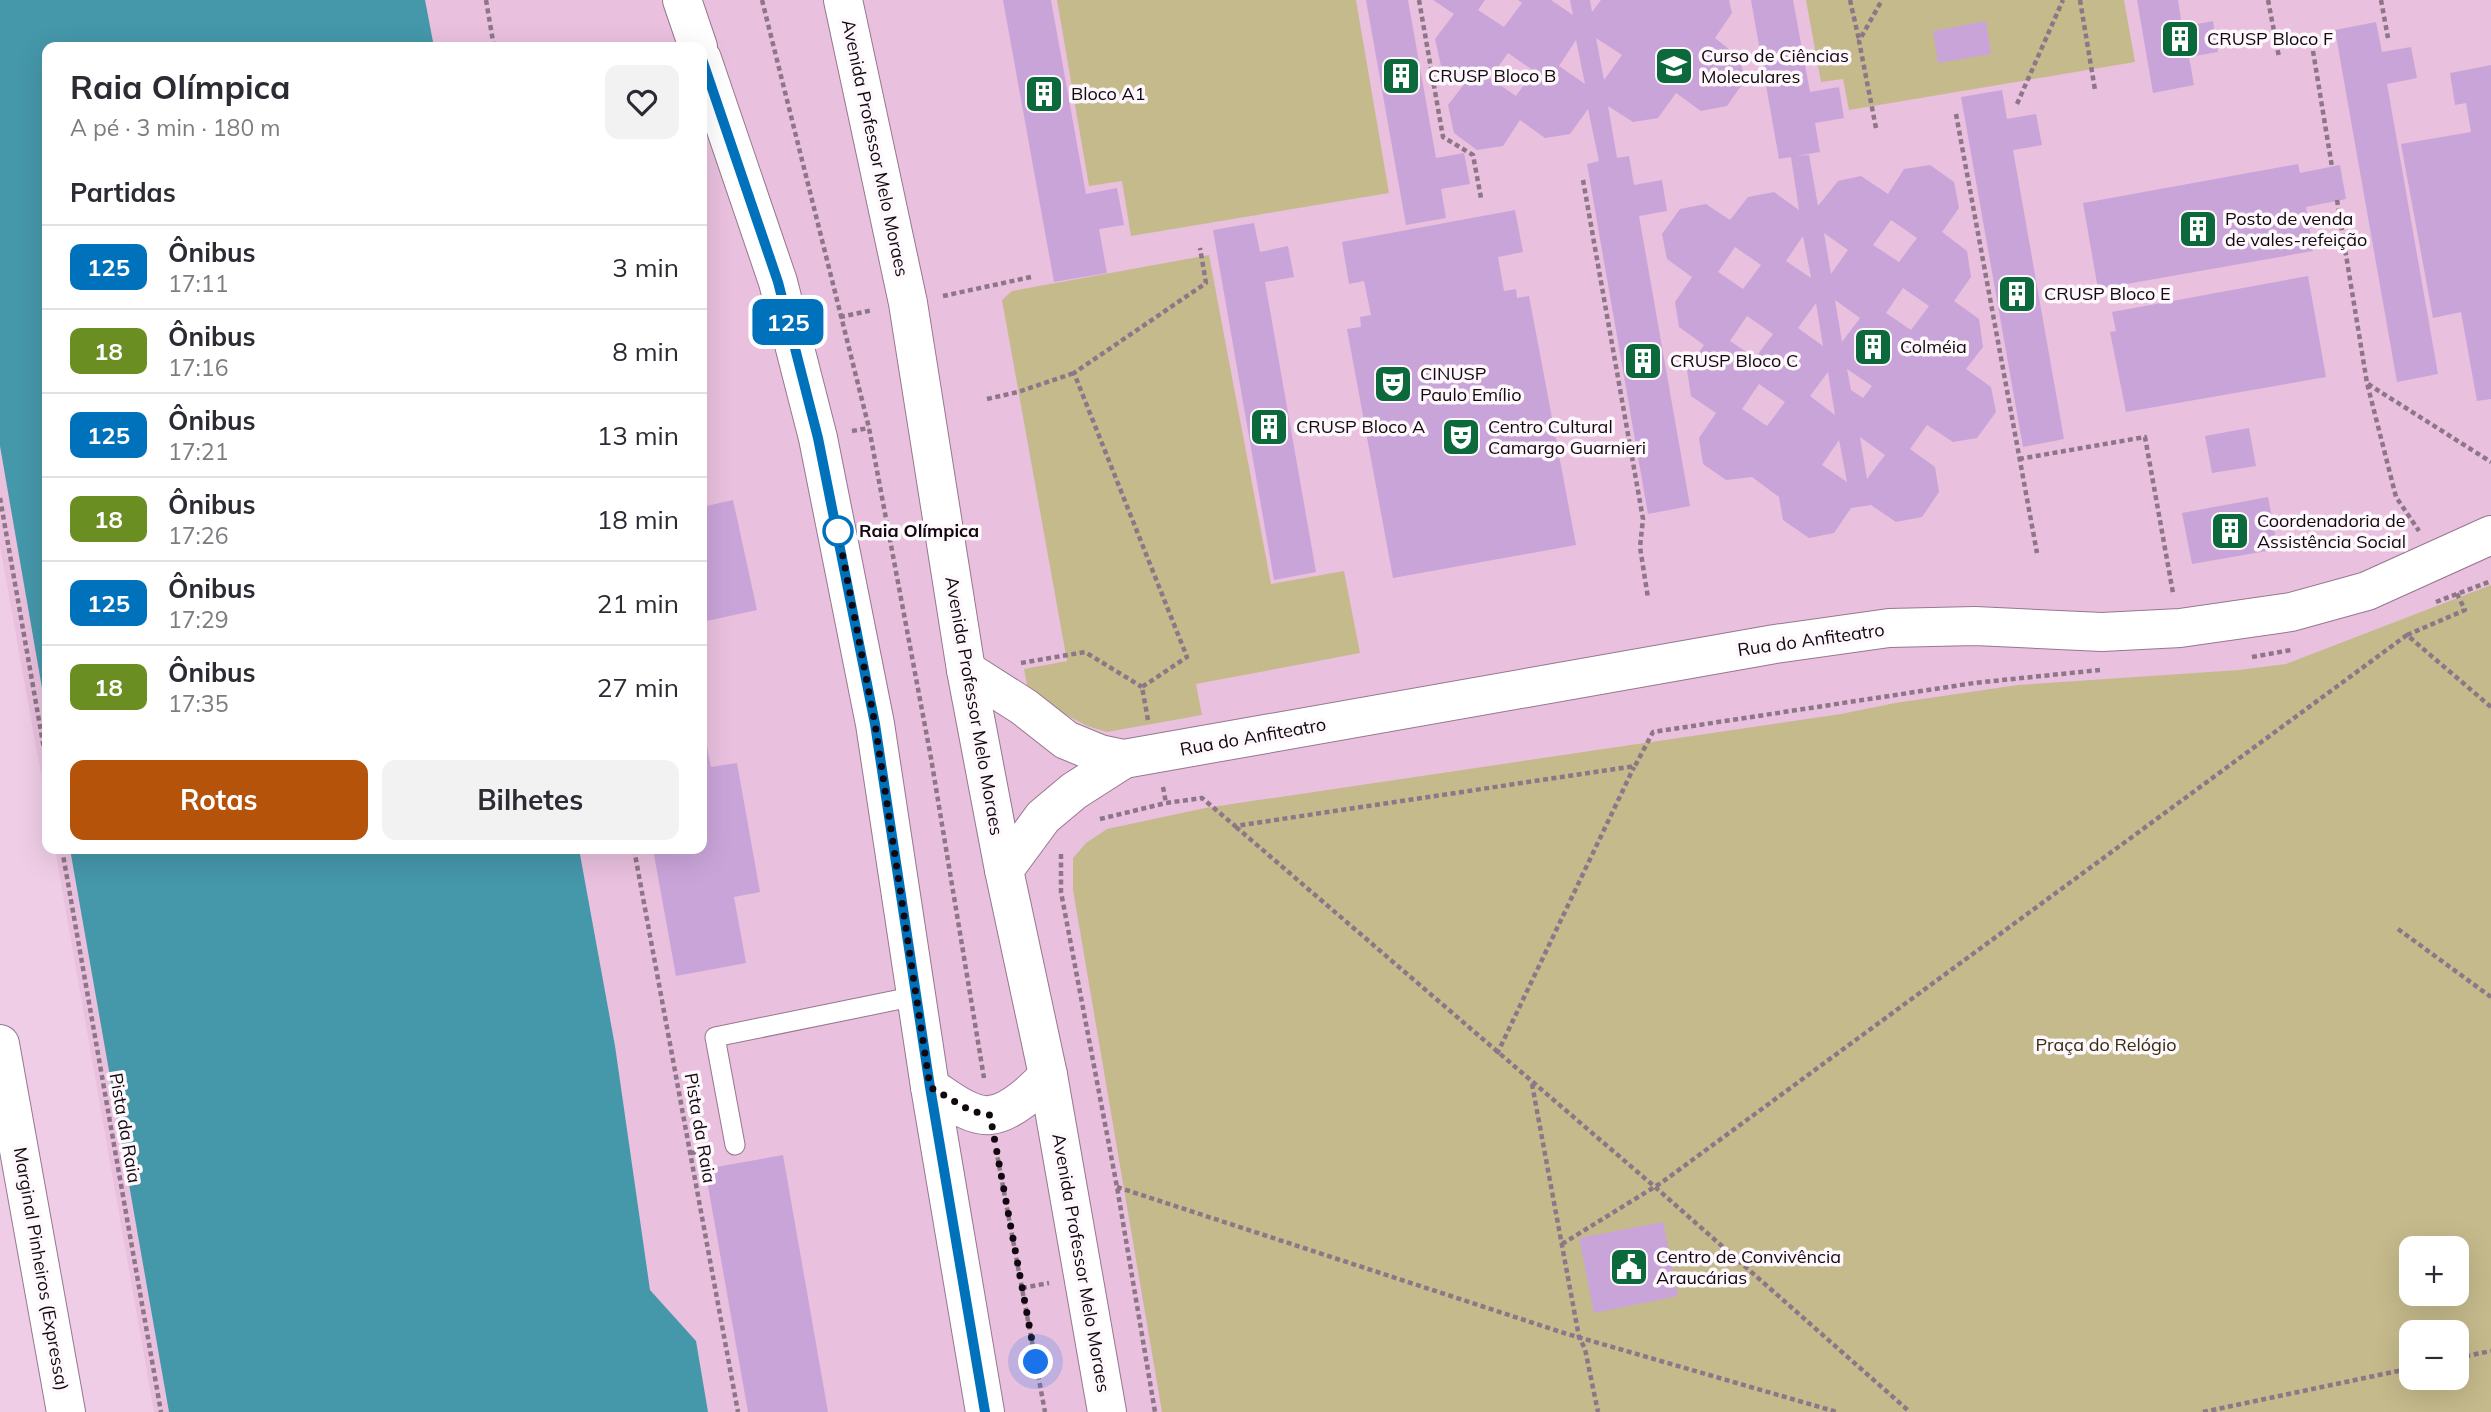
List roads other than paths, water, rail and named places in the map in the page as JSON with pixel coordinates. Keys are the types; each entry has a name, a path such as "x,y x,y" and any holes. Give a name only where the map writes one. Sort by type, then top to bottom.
{"main road":[{"path":"682,0 696,42"},
{"name":"Avenida Professor Melo Moraes","path":"843,0 908,303 966,670 1004,870 1048,1075 1107,1412"},
{"path":"707,74 778,282 818,438 875,724 930,1087 985,1412"},
{"name":"Rua do Anfiteatro","path":"966,670 1024,707 1066,740 1100,754 1124,759 1775,644 1889,628 1975,626 2102,632 2180,628 2291,612 2367,591 2491,535"},
{"name":"Rua do Anfiteatro","path":"1004,870 1043,817 1074,791 1124,759"},
{"name":"Marginal Pinheiros (Expressa)","path":"0,1044 66,1412"},
{"path":"930,1087 971,1111 990,1115 1029,1096 1048,1075"}],"lane":[{"path":"735,1145 715,1037 916,996"}],"water":[{"path":"0,0 425,0 433,42 42,42 42,688 0,446"},
{"path":"71,854 580,854 615,1046 650,1290 696,1341 708,1412 169,1412"}],"place":[{"name":"CRUSP Bloco F","path":"2180,39"},
{"name":"Curso de Ciências Moleculares","path":"1674,66"},
{"name":"CRUSP Bloco B","path":"1401,76"},
{"name":"Bloco A1","path":"1044,94"},
{"name":"Posto de venda de vales-refeição","path":"2198,229"},
{"name":"CRUSP Bloco E","path":"2017,294"},
{"name":"Colméia","path":"1873,347"},
{"name":"CRUSP Bloco C","path":"1643,361"},
{"name":"CINUSP Paulo Emílio","path":"1393,384"},
{"name":"CRUSP Bloco A","path":"1269,427"},
{"name":"Centro Cultural Camargo Guarnieri","path":"1461,437"},
{"name":"Raia Olímpica","path":"838,531"},
{"name":"Coordenadoria de Assistência Social","path":"2230,531"},
{"name":"Centro de Convivência Araucárias","path":"1629,1267"}],"park label":[{"name":"Praça do Relógio","path":"2106,1045"}]}
